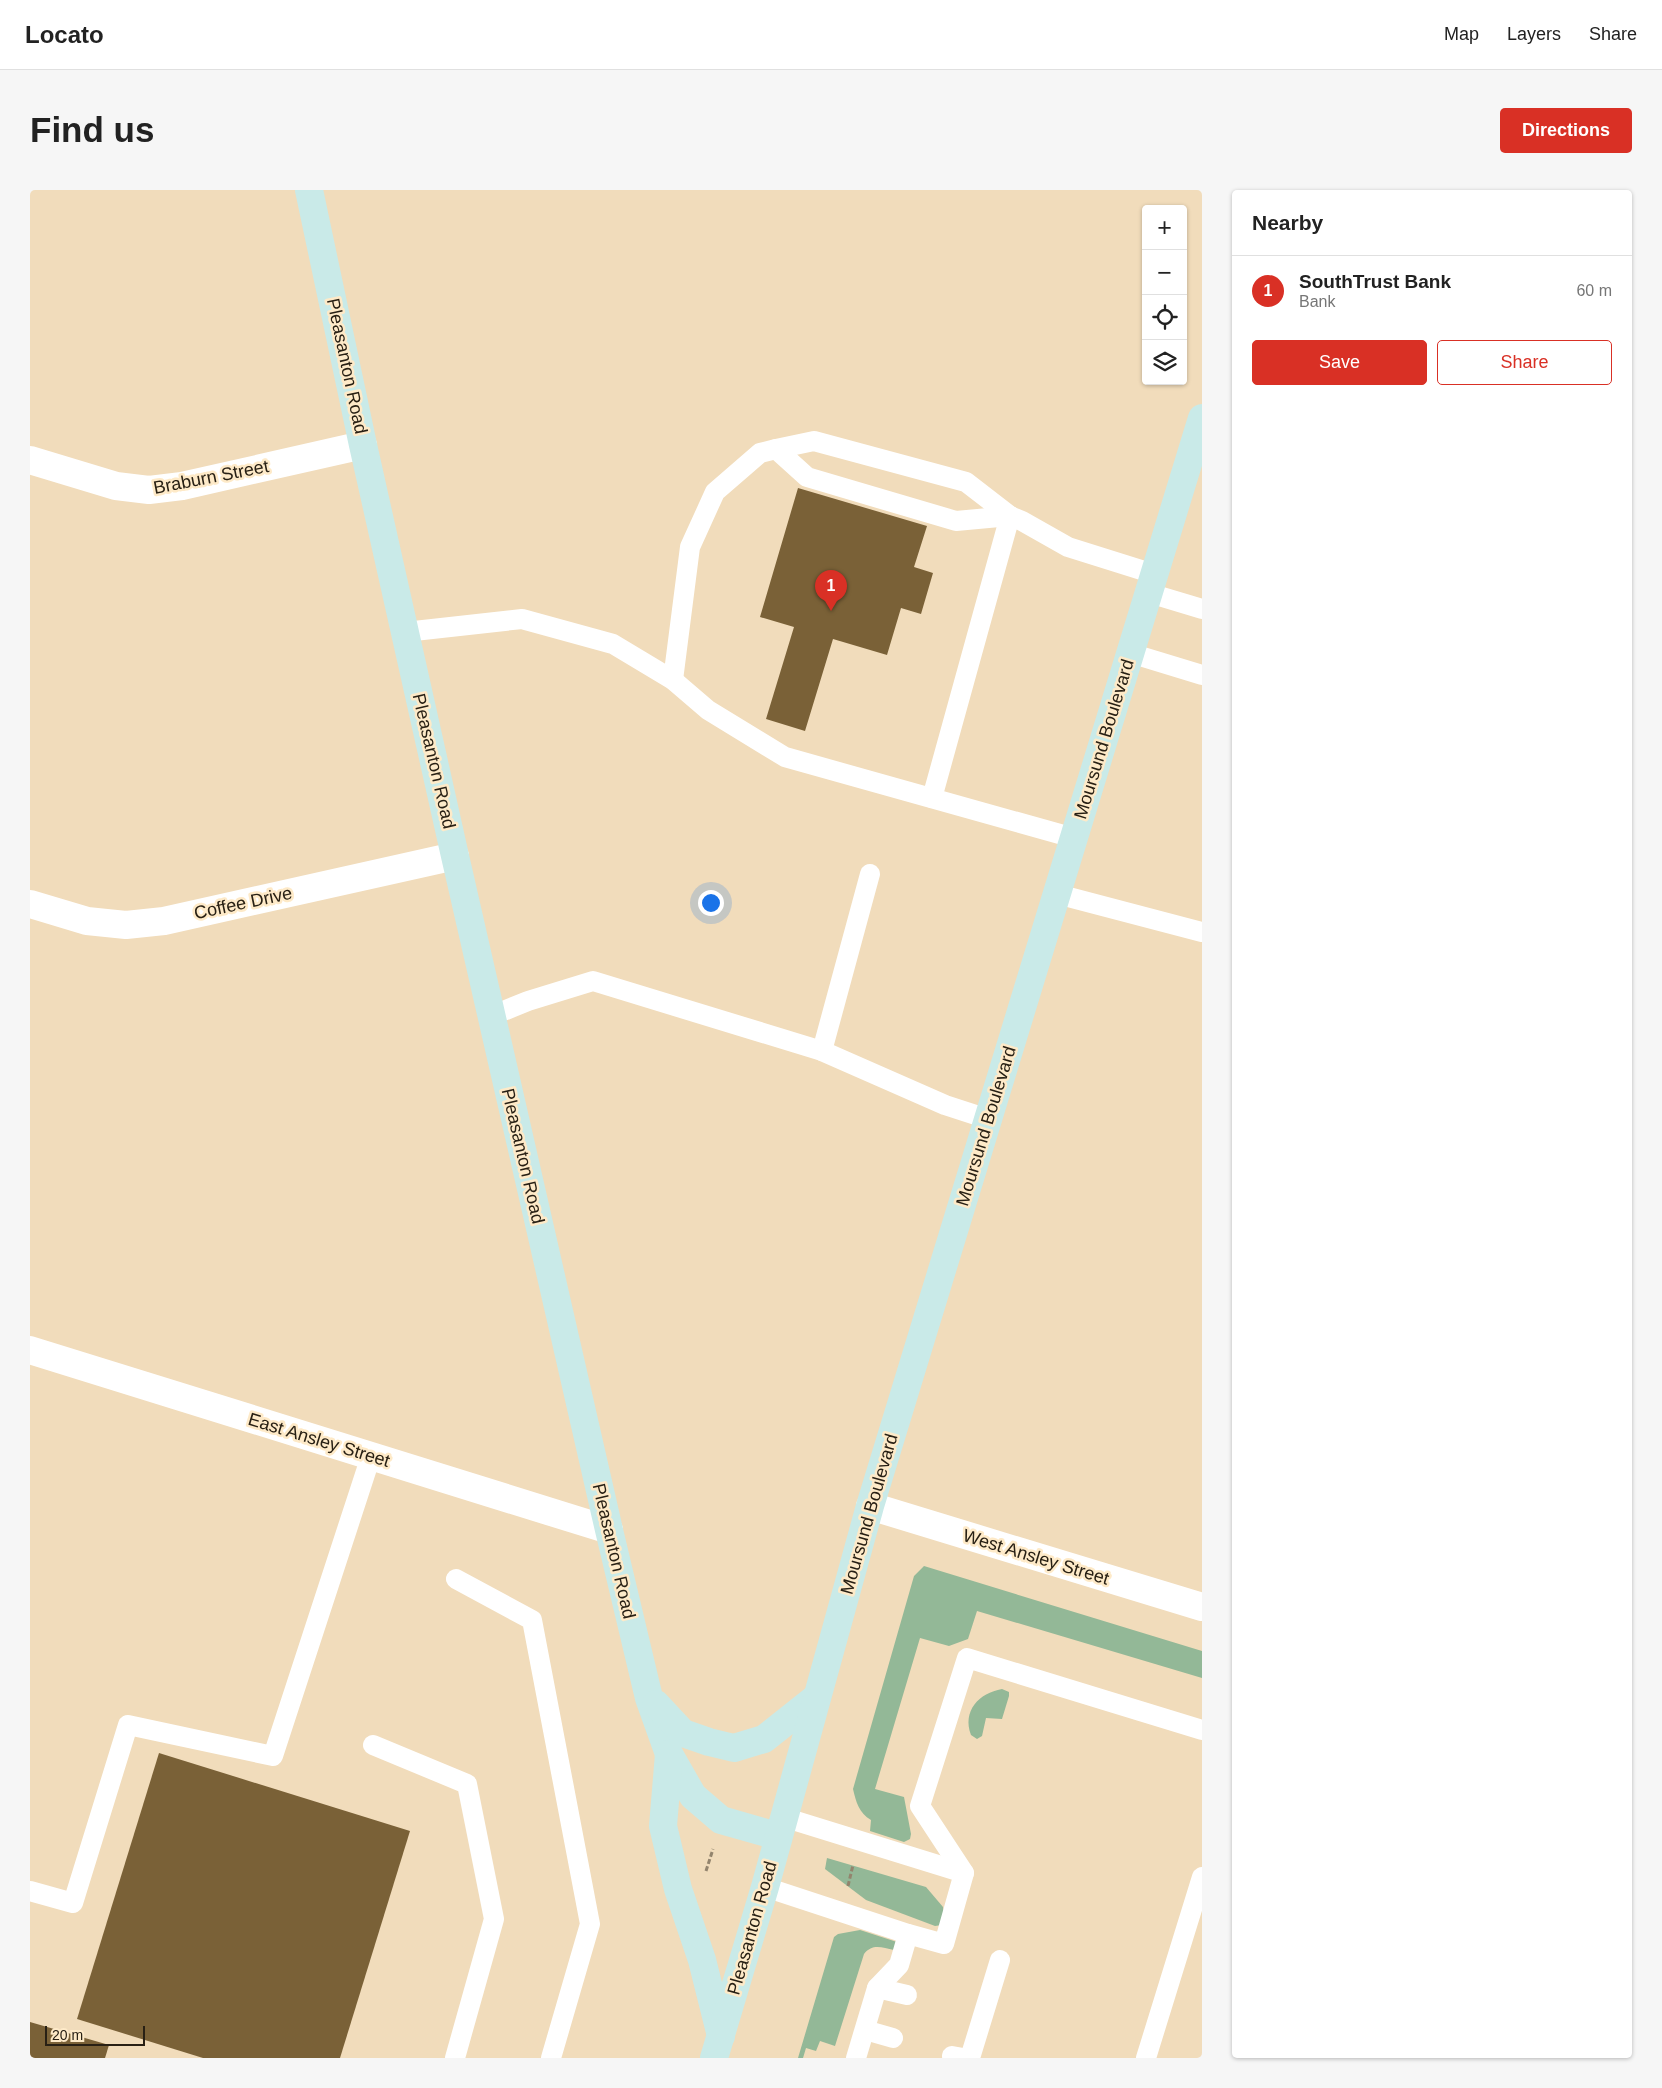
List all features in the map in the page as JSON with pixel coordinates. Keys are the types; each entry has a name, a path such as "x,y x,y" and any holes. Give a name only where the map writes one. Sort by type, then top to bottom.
{"street":[{"name":"Pleasanton Road","path":"309,190 363,445 491,1016 649,1698 668,1754 693,1796 722,1820 780,1827 765,1887 718,2047"},
{"name":"Moursund Boulevard","path":"780,1827 870,1506 1202,418"},
{"name":"Braburn Street","path":"30,460 116,486 149,490 182,486 363,445"},
{"name":"Coffee Drive","path":"30,904 87,921 126,925 164,921 455,856"},
{"name":"East Ansley Street","path":"30,1350 609,1530"},
{"name":"West Ansley Street","path":"870,1506 1202,1608"},
{"path":"649,1698 683,1733 734,1748 764,1739 817,1696"},
{"path":"668,1754 663,1826 678,1889 702,1960 718,2047"}],"lane":[{"path":"673,680 690,548 715,492 760,453 814,441 966,482 1010,516 1068,547 1152,583 1202,609"},
{"path":"776,449 808,477 956,521 1010,516"},
{"path":"932,798 1010,516"},
{"path":"405,632 522,619 613,644 673,680 708,710 786,757 1074,838"},
{"path":"1130,653 1202,675"},
{"path":"822,1051 870,874"},
{"path":"1057,894 1202,932"},
{"path":"491,1016 528,1002 593,982 822,1051 945,1105 988,1119"},
{"path":"30,1891 73,1903 128,1725 273,1756 371,1456"},
{"path":"456,1579 532,1620 590,1924 551,2058"},
{"path":"765,1887 944,1944 964,1873 920,1806 967,1658 1202,1730"},
{"path":"373,1745 467,1784 494,1919 455,2058"},
{"path":"780,1827 964,1873"},
{"path":"1146,2058 1202,1877"},
{"path":"856,2058 877,1988 899,1965 908,1934"},
{"path":"962,2057 974,2015 1000,1960"},
{"path":"877,1988 907,1995"},
{"path":"865,2030 893,2038"}],"path":[{"path":"847,1889 853,1865"}],"green space":[{"path":"924,1566 1202,1651 1202,1678 977,1611 968,1639 949,1646 920,1638 875,1789 904,1797 911,1834 910,1839 904,1842 870,1831 871,1820 861,1811 853,1789 914,1576"},
{"path":"1002,1689 1009,1692 1009,1696 1002,1719 986,1718 982,1736 977,1739 971,1735 969,1726 971,1711 986,1694"},
{"path":"827,1858 926,1887 943,1907 945,1920 942,1925 935,1926 866,1900 825,1869"},
{"path":"860,1930 897,1942 894,1950 874,1947 864,1954 835,2046 820,2041 816,2051 806,2048 803,2058 798,2058 834,1937 838,1934"}],"building":[{"path":"798,488 927,526 914,567 933,573 921,614 901,608 887,655 833,639 805,731 766,719 794,627 760,617"},
{"path":"159,1753 410,1831 340,2058 203,2058 77,2019"},
{"path":"30,2022 109,2045 105,2058 30,2058"}],"place":[{"name":"SouthTrust Bank","path":"831,611"}]}
